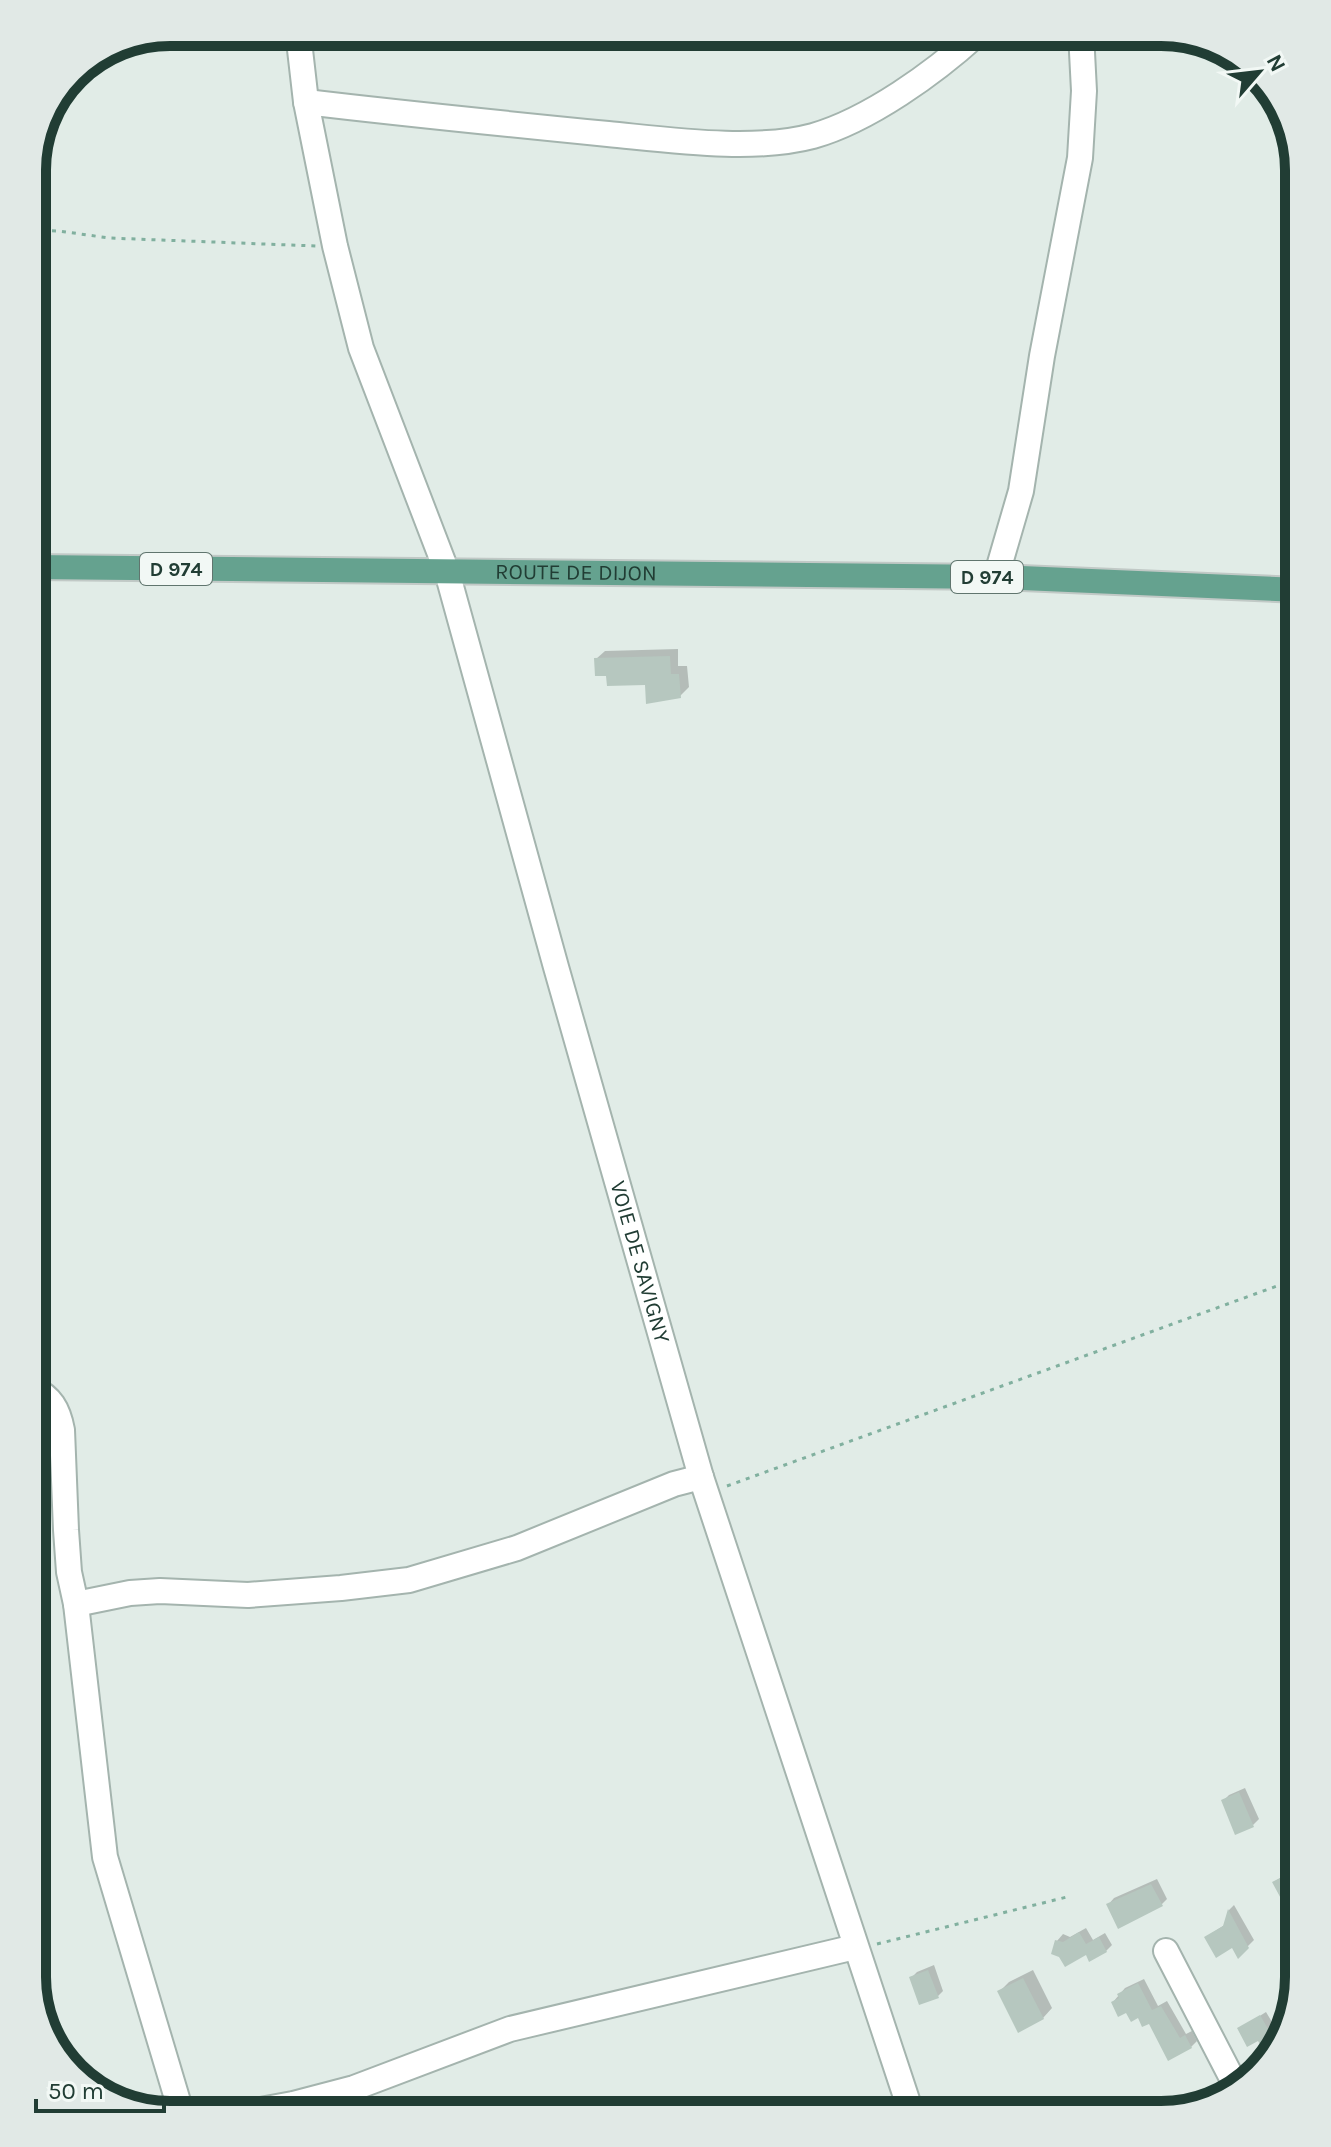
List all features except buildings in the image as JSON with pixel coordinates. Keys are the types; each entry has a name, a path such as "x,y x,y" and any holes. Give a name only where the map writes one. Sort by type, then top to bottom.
{"main road":[{"name":"ROUTE DE DIJON","path":"46,567 996,577 1285,589"}],"street":[{"name":"VOIE DE SAVIGNY","path":"300,46 306,102 335,246 361,348 447,572 701,1477 907,2101"},
{"path":"306,102 652,138 777,143 814,135 868,111 933,71 963,46"},
{"path":"996,577 1021,491 1042,356 1080,158 1084,91 1082,46"},
{"path":"46,1397 59,1415 69,1572 76,1604 105,1857 178,2101"},
{"path":"76,1604 130,1593 160,1591 248,1595 409,1580 517,1548 674,1484 701,1477"},
{"path":"304,2101 354,2088 525,2025 855,1947"},
{"path":"1166,1951 1232,2078"}],"path":[{"path":"46,231 163,241 335,246"},
{"path":"701,1477 714,1485 731,1486 1078,1356 1285,1283"},
{"path":"855,1947 1071,1896"}]}
